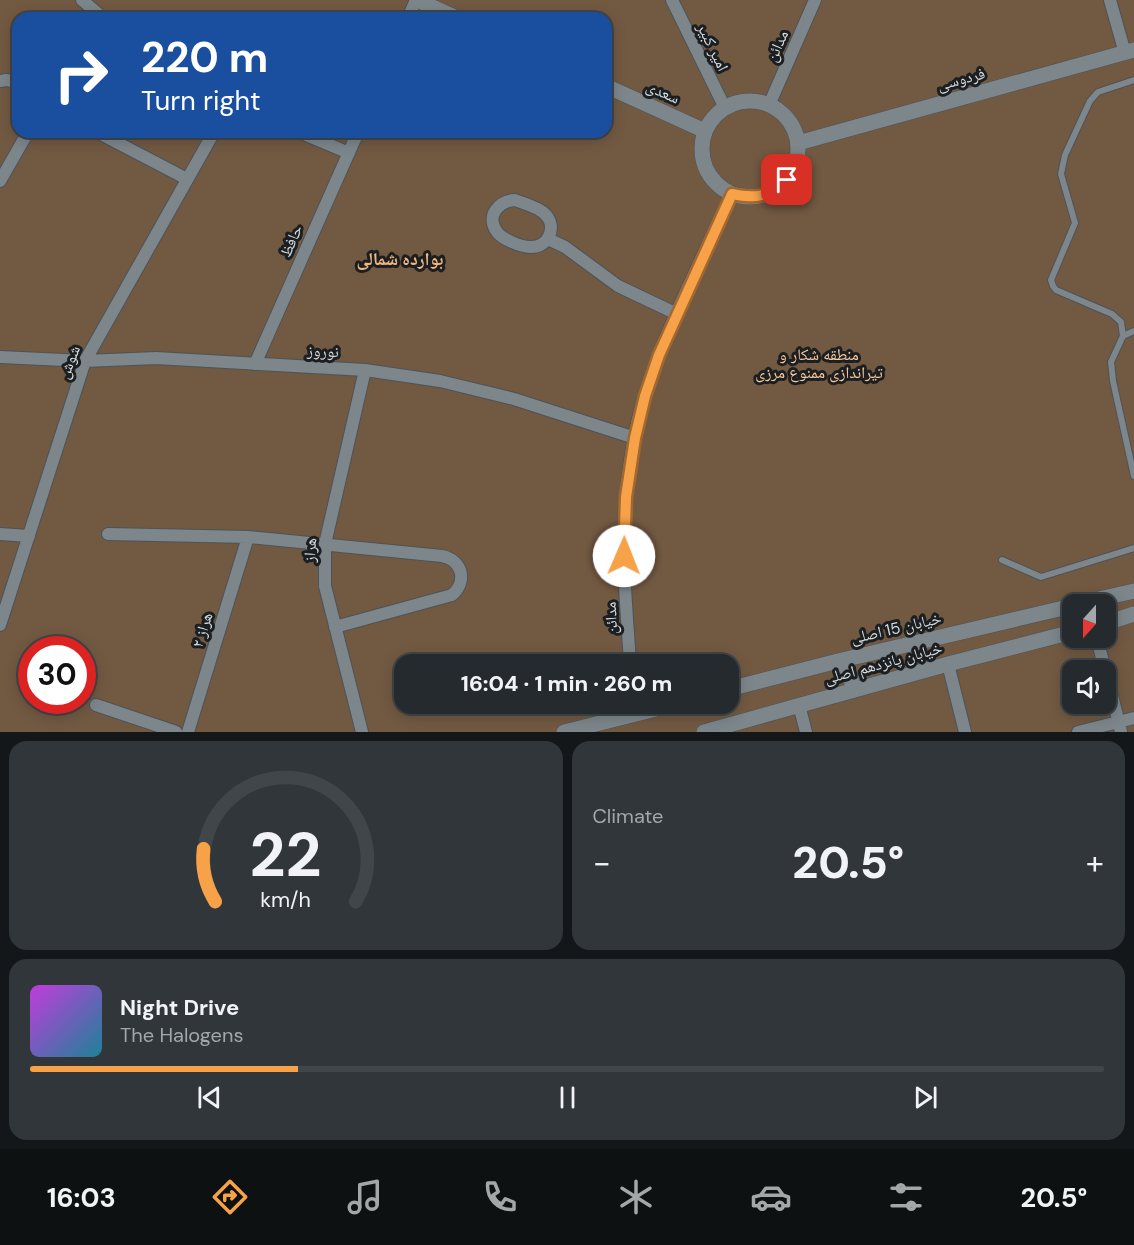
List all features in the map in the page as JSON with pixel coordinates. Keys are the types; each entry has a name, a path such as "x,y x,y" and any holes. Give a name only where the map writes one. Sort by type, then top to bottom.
{"main road":[{"path":"416,0 443,12"},
{"name":"فردوسی","path":"798,143 1130,51"},
{"name":"سعدی","path":"612,89 705,130"},
{"path":"754,101 769,105 782,112 792,124 798,143 795,168 776,190 762,196 746,197 732,194 719,186 703,160 702,145 705,130 713,118 725,108 739,102 754,101"},
{"name":"خیابان 15 اصلی","path":"1116,595 1134,591"},
{"name":"خیابان 15 اصلی","path":"739,686 1062,608"},
{"path":"1116,619 1134,614"},
{"name":"خیابان پانزدهم اصلی","path":"704,732 851,690 1062,635"},
{"path":"838,661 850,674 853,687 851,690"},
{"path":"564,732 617,714"}],"street":[{"path":"82,0 96,12"},
{"name":"امیر کبیر","path":"672,0 725,108"},
{"name":"مدائن","path":"769,105 815,0"},
{"path":"1110,0 1130,51"},
{"path":"0,181 25,138"},
{"path":"108,138 187,179"},
{"name":"شوش","path":"0,625 85,361 211,138"},
{"path":"313,138 349,153"},
{"name":"حافظ","path":"255,364 355,138"},
{"name":"مدائن","path":"629,654 624,556 626,497 635,438 648,386 659,355 732,194"},
{"path":"516,200 541,211 546,215 551,226 548,238 532,248 501,236 493,225 494,212 503,203 516,200"},
{"path":"548,238 565,247 618,286 677,314"},
{"name":"نوروز","path":"0,357 85,361 156,358 365,370 440,381 514,399 635,438"},
{"name":"هراز","path":"362,732 325,586 326,544 365,370"},
{"path":"0,534 29,536"},
{"path":"108,534 248,537 326,544 448,558 459,566 460,585 452,595 335,627"},
{"name":"هراز ۲","path":"188,732 248,537"},
{"path":"948,664 965,732"},
{"path":"96,705 176,732"},
{"path":"799,705 806,732"},
{"path":"1116,712 1120,727"},
{"path":"1078,732 1120,727 1134,718"}],"lane":[{"path":"1134,80 1098,92 1094,96 1086,106 1065,155 1061,174 1075,223 1051,280 1056,290 1112,314 1120,322 1123,336 1111,362 1134,476"},
{"path":"1123,336 1134,331"},
{"path":"1002,560 1041,577 1134,548"}],"green space":[{"name":"منطقه شکار و تیراندازی ممنوع مرزی","path":"0,0 1134,0 1134,732 0,732"}],"district":[{"name":"بوارده شمالی","path":"400,259"}],"route":[{"path":"624,556 626,497 635,438 645,396 659,355 732,194 746,197 762,196 776,190 787,180"}]}
